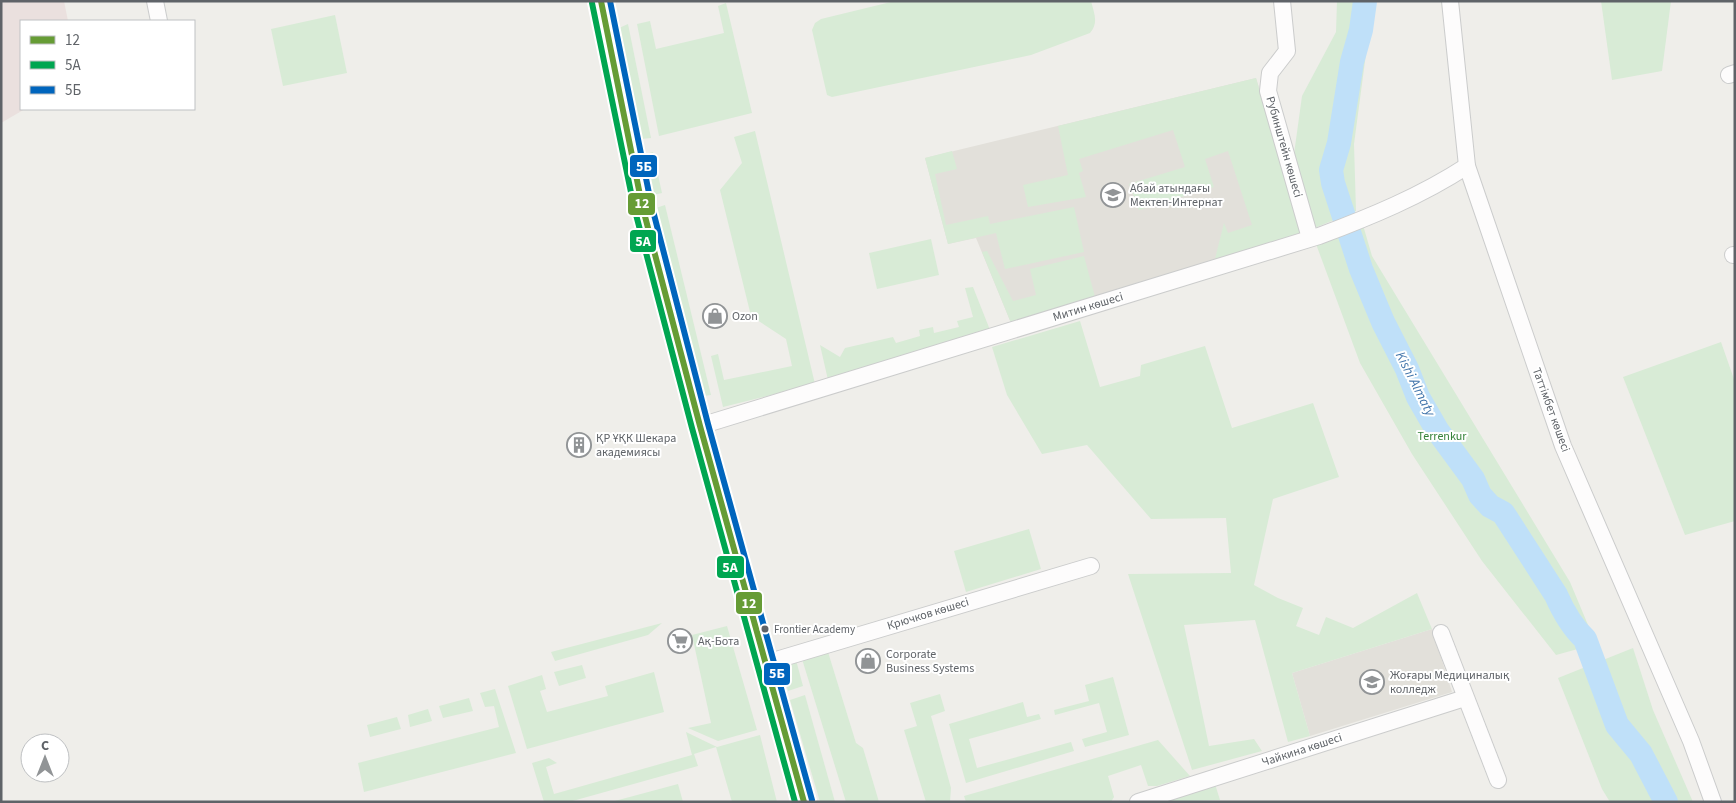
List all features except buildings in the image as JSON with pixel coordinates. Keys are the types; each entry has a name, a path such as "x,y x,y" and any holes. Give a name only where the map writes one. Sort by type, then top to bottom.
{"main road":[{"path":"601,1 642,205 700,426 804,802"}],"street":[{"path":"156,1 159,20"},
{"name":"Рубинштейн көшесі","path":"1282,1 1287,51 1270,73 1268,91 1310,238"},
{"name":"Таттімбет көшесі","path":"1450,1 1467,166 1563,446 1691,741 1713,802"},
{"name":"Митин көшесі","path":"700,426 1334,230 1353,221 1378,213 1438,185 1467,166"},
{"name":"Крючков көшесі","path":"766,663 1091,566"},
{"path":"1441,633 1498,780"},
{"name":"Чайкина көшесі","path":"1138,802 1465,698"}],"shaded area":[{"path":"1,1 64,1 68,20 20,20 20,110 23,110 1,123"},
{"name":"Абай атындағы Мектеп-Интернат","path":"1256,78 1303,232 1011,323 976,238 948,244 925,158"},
{"name":"Жоғары Медициналық колледж","path":"1432,629 1452,692 1310,736 1292,673"}],"green space":[{"path":"895,1 1091,1 1095,22 1090,33 1031,55 832,97 827,95 812,30 815,23 821,19"},
{"path":"1337,1 1373,1 1354,144 1356,211 1312,229 1294,154 1302,96 1336,32"},
{"path":"1601,1 1671,1 1662,71 1612,80"},
{"path":"726,3 752,113 659,136 637,24 650,21 656,49 724,33 718,6"},
{"path":"335,15 347,73 283,86 271,29"},
{"path":"628,24 651,138 641,139 619,28"},
{"path":"1256,78 1303,232 1215,259 1224,223 1228,233 1252,225 1228,151 1205,159 1214,187 1139,210 1129,184 1185,167 1173,130 1079,159 1083,171 1079,173 1086,197 1028,207 1023,185 1068,175 1058,126"},
{"path":"755,131 815,384 723,407 711,356 718,354 724,380 792,366 786,339 751,316 720,190 742,163 734,137"},
{"path":"952,151 957,169 935,174 946,225 988,216 990,224 1074,207 1084,252 1005,269 996,233 948,244 925,158"},
{"path":"653,152 662,193 653,195 645,154"},
{"path":"665,205 711,395 704,396 656,208"},
{"name":"Terrenkur","path":"1363,225 1372,256 1570,582 1596,644 1556,655 1482,561 1412,454 1360,363 1316,244"},
{"path":"931,239 939,275 877,289 869,253"},
{"path":"987,251 1013,301 1036,295 1030,269 1084,256 1095,297 1011,323 982,252"},
{"path":"973,287 990,330 828,380 820,345 840,357 845,348 893,337 896,343 920,336 919,330 933,327 934,333 959,327 957,321 973,317 965,288"},
{"path":"1080,321 1100,387 1140,376 1141,365 1205,346 1232,428 1313,403 1339,477 1273,499 1254,585 1278,598 1303,608 1296,626 1319,635 1326,617 1353,628 1417,593 1432,629 1292,673 1310,736 1288,742 1255,620 1184,625 1209,746 1254,739 1262,751 1192,770 1128,574 1231,573 1226,518 1151,519 1087,445 1042,454 1007,395 992,347"},
{"path":"1721,342 1735,382 1735,521 1685,535 1623,377"},
{"path":"1029,529 1041,569 966,592 954,551"},
{"path":"662,623 648,635 555,661 551,652"},
{"path":"727,626 757,730 718,741 688,728 711,723 692,635"},
{"path":"1633,648 1653,710 1693,802 1610,802 1602,789 1558,678"},
{"path":"828,652 856,743 863,748 879,802 846,802 802,659"},
{"path":"796,660 803,686 788,691 783,672"},
{"path":"582,665 586,678 559,686 554,672"},
{"path":"654,672 664,712 527,749 508,686 542,675 546,689 540,691 547,712 608,696 605,686"},
{"path":"1113,677 1129,735 1085,747 1082,739 1107,732 1099,703 1055,715 1054,710 1089,701 1085,685"},
{"path":"495,689 516,753 364,792 358,763 499,727 494,706 485,707 480,693"},
{"path":"940,694 945,711 931,716 951,788 950,802 926,802 904,730 917,726 910,703"},
{"path":"805,695 835,802 820,802 790,700"},
{"path":"469,698 473,711 443,718 439,706"},
{"path":"1023,702 1027,717 1039,714 1041,719 969,739 977,768 1071,742 1074,751 966,783 949,724"},
{"path":"428,709 432,721 410,727 408,715"},
{"path":"397,717 401,729 370,737 367,725"},
{"path":"686,732 717,747 760,735 777,802 732,802 716,747 694,754 698,766 569,802 544,802 532,763 549,758 557,763 546,767 554,794 692,755"},
{"path":"1158,740 1190,776 1157,786 1148,786 1141,765 1108,776 1114,797 1111,802 966,802 964,796"},
{"path":"678,784 683,802 611,802"},
{"path":"1215,784 1220,800 1159,802"}],"waterway":[{"name":"Kіshі Almaty","path":"1365,1 1361,30 1352,62 1339,143 1331,170 1333,183 1361,269 1418,397 1437,430 1473,479 1480,495 1490,506 1503,513 1556,595 1568,618 1585,639 1617,725 1641,754 1666,802"}],"transit line":[{"name":"12","path":"601,1 642,205 700,426 804,802"},
{"name":"5Б","path":"610,1 651,203 708,424 812,800"},
{"name":"5А","path":"592,3 634,207 692,428 795,802"}],"place":[{"name":"Абай атындағы Мектеп-Интернат","path":"1113,195"},
{"name":"Ozon","path":"715,316"},
{"name":"ҚР ҰҚК Шекара академиясы","path":"579,445"},
{"name":"Frontier Academy","path":"765,629"},
{"name":"Ақ-Бота","path":"680,641"},
{"name":"Corporate Business Systems","path":"868,661"},
{"name":"Жоғары Медициналық колледж","path":"1372,682"}]}
